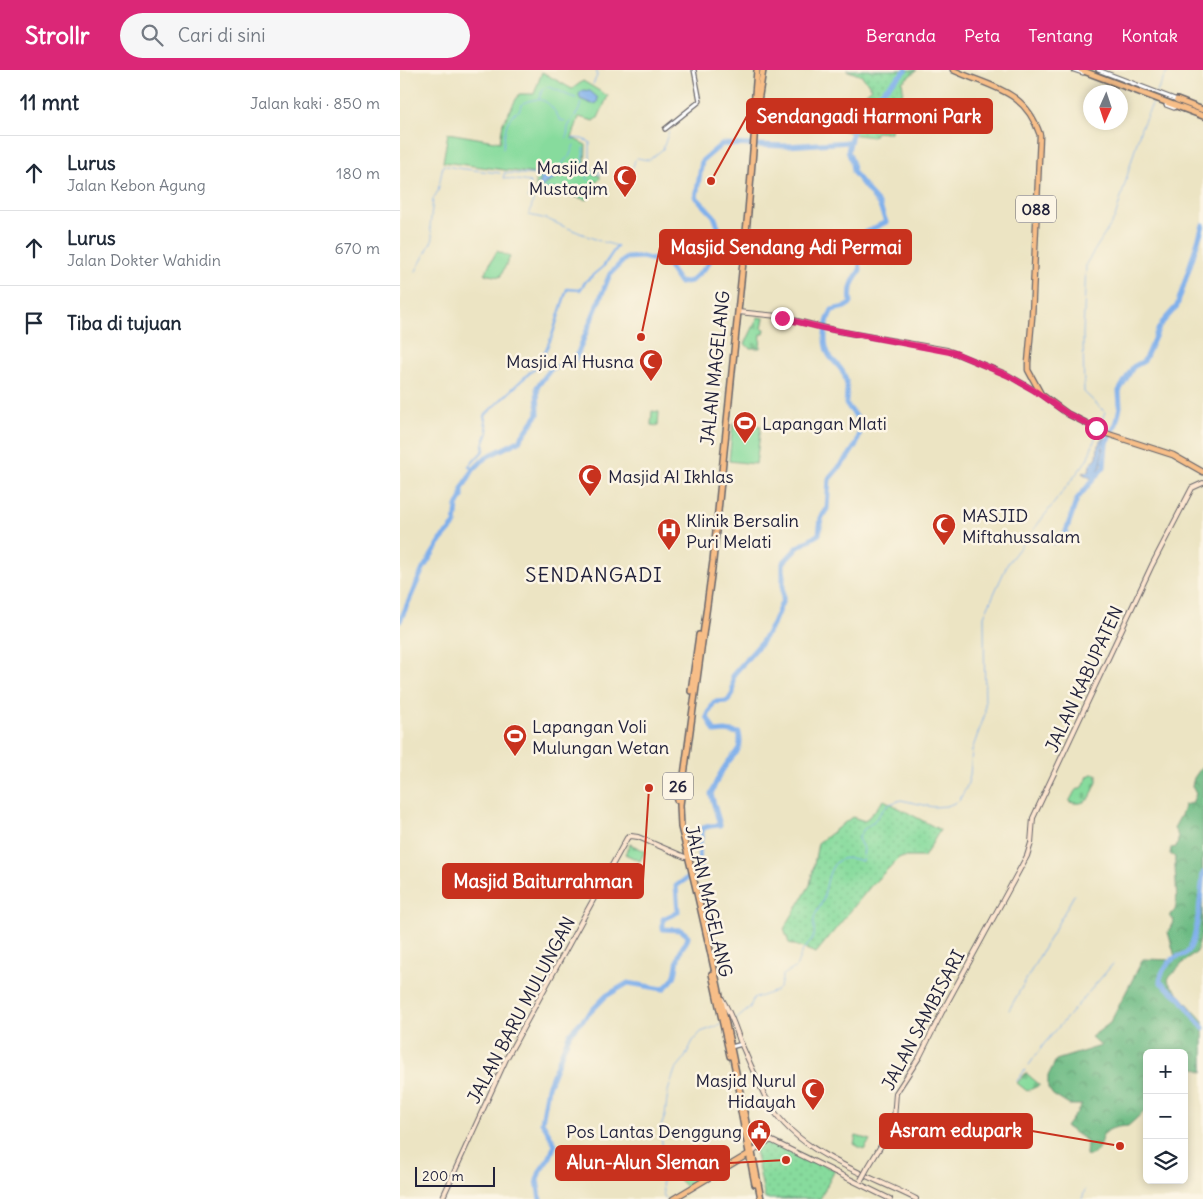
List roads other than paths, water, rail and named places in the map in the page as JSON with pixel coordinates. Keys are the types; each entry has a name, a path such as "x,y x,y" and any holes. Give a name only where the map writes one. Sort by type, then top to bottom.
{"highway":[{"path":"756,112 760,70"},
{"name":"JALAN MAGELANG","path":"729,386 738,312 760,70"},
{"name":"JALAN MAGELANG","path":"754,138 760,70"},
{"path":"1081,70 1203,114"},
{"path":"1091,70 1146,93"},
{"name":"JALAN MAGELANG","path":"753,151 710,558 679,809 681,827 719,996 760,1199"},
{"name":"JALAN MAGELANG","path":"690,870 677,824 676,806 692,702"},
{"name":"JALAN MAGELANG","path":"726,1032 731,1047 748,1129 751,1153"}],"main road":[{"name":"088","path":"953,70 997,88 1019,100 1033,116 1040,135 1028,368 1035,386 1041,394 1068,414 1098,429 1172,455 1203,472"},
{"path":"738,312 777,316 823,328 946,350 1006,374 1041,394"},
{"name":"JALAN KABUPATEN","path":"1005,896 1029,852 1034,815 1152,566 1189,492 1196,485 1203,482"},
{"name":"JALAN BARU MULUNGAN","path":"442,1199 506,1059 627,838 631,836 638,837 685,857"},
{"name":"JALAN SAMBISARI","path":"860,1182 882,1144 893,1131 896,1093 920,1056 1005,896"},
{"name":"JALAN MAGELANG","path":"719,996 731,1018 768,1102 795,1136 820,1152 916,1199"},
{"path":"748,1129 860,1182 890,1199"},
{"path":"673,1199 751,1153 765,1142 771,1141"}],"street":[{"path":"665,128 700,101 694,70"},
{"path":"1074,70 1146,93"},
{"path":"1098,70 1146,93"},
{"path":"731,1047 742,1044"}],"water":[{"path":"583,90 590,91 598,98 597,103 592,104 580,99 579,94"},
{"path":"556,174 556,178 538,189 542,175"},
{"path":"1103,436 1105,437 1100,468 1092,479 1082,473 1089,471 1090,465 1097,457 1098,446"}],"waterway":[{"path":"593,84 597,76 597,70"},
{"path":"400,621 423,569 441,540 455,524 457,506 462,497 462,489 473,470 486,457 519,441 538,414 537,387 551,369 575,360 610,274 626,258 642,257 666,263 680,283 691,281 707,266 722,237 714,216 696,197 702,161 722,144 786,146 850,142 857,117 867,105 906,70"},
{"path":"1155,96 1166,74 1171,70"},
{"path":"539,99 542,90 546,87 576,98"},
{"path":"518,112 523,103 536,99 546,102 560,120 565,121"},
{"path":"734,1021 750,1008 753,999 776,991 780,987 783,975 795,968 802,952 813,938 815,917 822,902 832,868 836,862 842,859 851,858 862,861 864,850 858,839 863,830 873,822 887,805 901,800 933,807 947,806 959,801 967,786 970,776 972,750 985,714 984,616 1008,563 1087,460 1105,412 1084,392 1083,335 1086,264 1115,218 1141,128 1154,100"},
{"path":"573,119 579,110 581,102"},
{"path":"503,149 507,124 516,112"},
{"path":"567,138 568,127 572,120"},
{"path":"649,160 663,149 669,131"},
{"path":"572,140 573,138 590,142 590,169 603,172"},
{"path":"850,142 848,151 853,172 870,193"},
{"path":"569,157 574,145"},
{"path":"583,169 584,148"},
{"path":"554,174 567,158"},
{"path":"637,158 648,160"},
{"path":"633,167 635,160"},
{"path":"416,271 433,239 430,227 433,199 438,191 443,165 500,173"},
{"path":"505,172 503,178 530,182 528,199 532,201"},
{"path":"506,173 536,175 542,179"},
{"path":"587,176 589,173 602,173"},
{"path":"530,213 535,193 538,189 555,189 582,196"},
{"path":"540,1199 537,1180 555,1144 542,1122 548,1087 570,1033 606,996 628,983 663,989 675,975 678,956 688,936 681,930 663,929 663,919 678,912 676,886 700,869 699,847 703,828 720,825 711,794 722,772 740,744 739,733 715,732 707,717 714,702 728,701 733,693 733,675 761,643 773,624 783,600 783,563 797,548 819,534 821,518 827,509 829,479 857,443 860,432 859,420 846,404 846,380 843,371 828,353 825,334 827,321 832,310 845,307 851,303 850,293 852,285 860,270 860,235 886,222 879,204 872,196"},
{"path":"529,215 547,219 565,227"},
{"path":"1161,324 1177,306 1203,225"},
{"path":"568,228 585,235"},
{"path":"587,236 600,241"},
{"path":"603,242 617,246"},
{"path":"473,470 469,466 484,450 483,445 488,432 484,416 540,363 552,336 567,289 580,290 586,281 603,267 617,246"},
{"path":"1054,542 1065,534 1077,499 1104,467 1106,443 1116,424 1120,407 1119,391 1133,367 1144,361 1159,328"},
{"path":"1203,873 1196,927 1191,946 1186,953 1168,963 1160,979 1160,982 1180,998 1203,1028"},
{"path":"1009,1010 1074,895"},
{"path":"1029,1065 1044,1044 1113,964"},
{"path":"666,1199 663,1194 664,1156 660,1129 665,1116 668,1091 675,1070 684,1059 693,1041 701,1032 720,1025"},
{"path":"1017,1081 1025,1070"},
{"path":"1082,1199 1085,1190"}],"place":[{"name":"Sendangadi Harmoni Park","path":"711,181"},
{"name":"Masjid Al Mustaqim","path":"625,198"},
{"name":"Masjid Sendang Adi Permai","path":"641,337"},
{"name":"Masjid Al Husna","path":"651,382"},
{"name":"Lapangan Mlati","path":"745,444"},
{"name":"Masjid Al Ikhlas","path":"590,497"},
{"name":"MASJID Miftahussalam","path":"944,546"},
{"name":"Klinik Bersalin Puri Melati","path":"669,551"},
{"name":"Lapangan Voli Mulungan Wetan","path":"515,757"},
{"name":"Masjid Baiturrahman","path":"649,788"},
{"name":"Masjid Nurul Hidayah","path":"813,1111"},
{"name":"Asram edupark","path":"1120,1146"},
{"name":"Pos Lantas Denggung","path":"759,1152"},
{"name":"Alun-Alun Sleman","path":"786,1160"}],"district":[{"name":"SENDANGADI","path":"594,574"}]}
